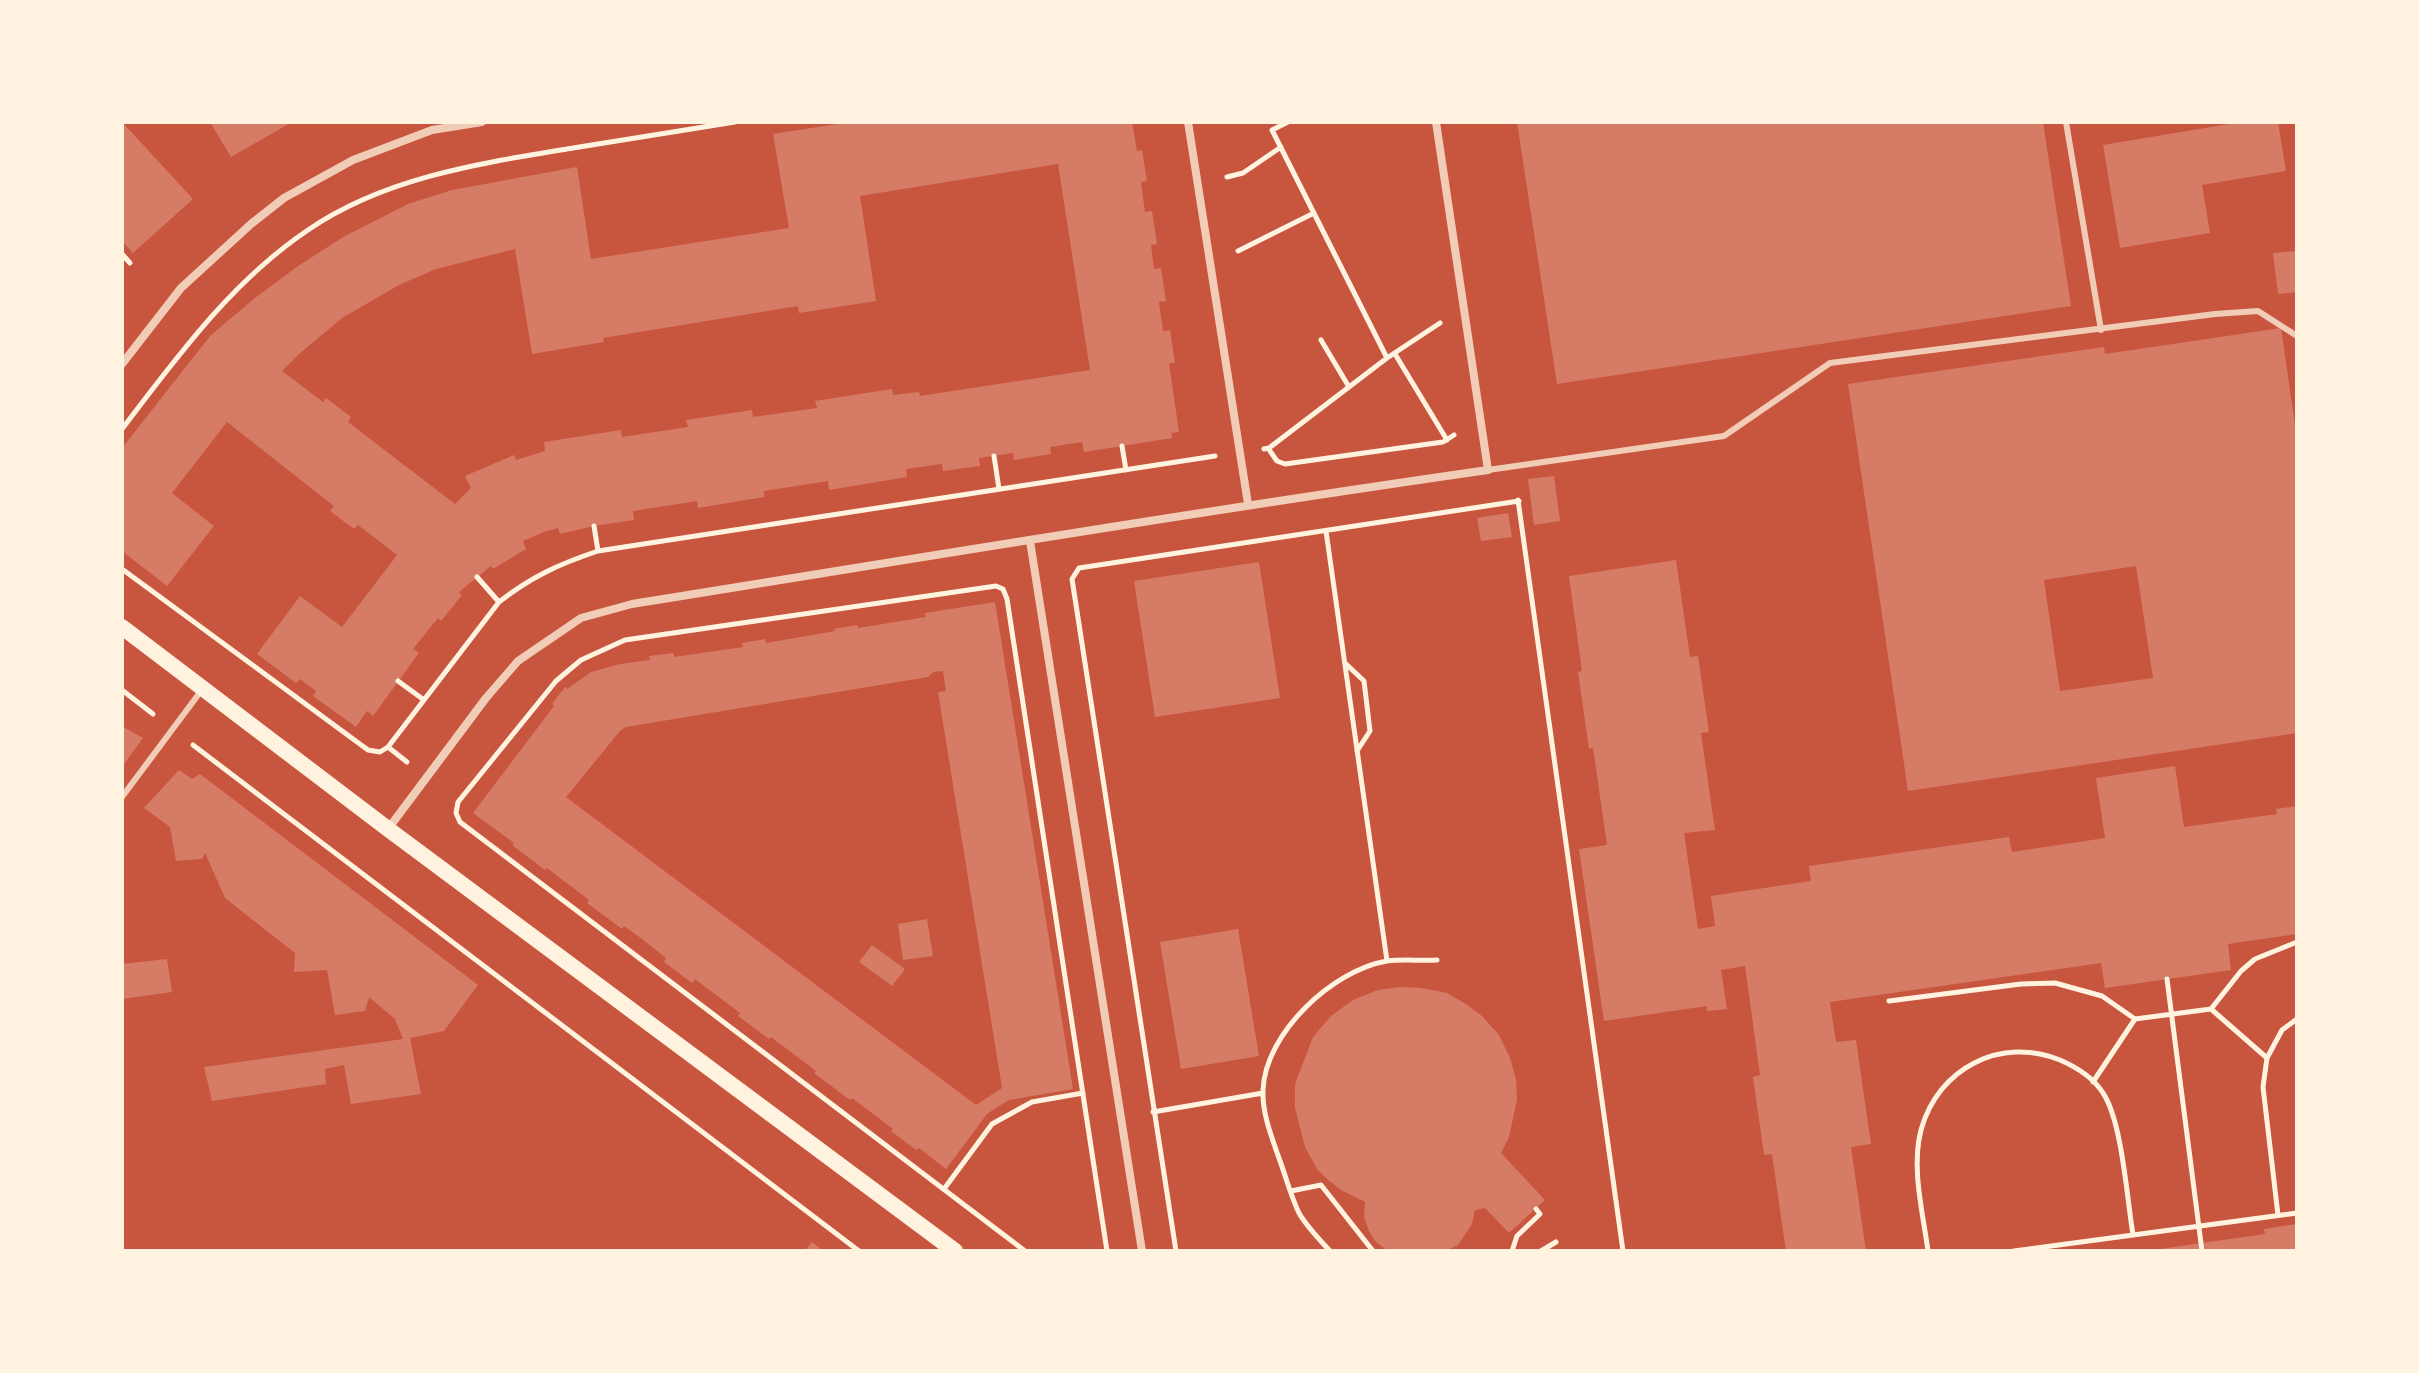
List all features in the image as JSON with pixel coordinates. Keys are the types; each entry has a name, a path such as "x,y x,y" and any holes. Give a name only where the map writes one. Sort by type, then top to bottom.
{"main road":[{"path":"122,627 955,1251"}],"street":[{"path":"122,364 181,288 284,198 353,160 432,130 482,122"},
{"path":"1188,122 1248,504"},
{"path":"388,829 486,698 518,661 581,618 632,604 1248,504 1488,470 1436,122"},
{"path":"1030,541 1142,1251"}],"lane":[{"path":"2066,122 2101,330"},
{"path":"1488,470 1724,436 1830,363 2258,311 2297,336"},
{"path":"122,797 203,688"}],"path":[{"path":"122,429 188,342 247,279 308,230 372,194 495,161 735,122"},
{"path":"1288,122 1272,130 1387,358"},
{"path":"1227,177 1243,173 1281,147"},
{"path":"1224,163 1229,192"},
{"path":"1236,237 1238,251 1314,213"},
{"path":"122,254 130,263"},
{"path":"1269,448 1387,358 1442,322 1444,337"},
{"path":"1321,340 1349,388"},
{"path":"1395,354 1447,440"},
{"path":"1267,433 1269,448 1277,461 1285,464 1447,440 1453,437 1457,426"},
{"path":"1122,446 1126,470"},
{"path":"994,456 999,489"},
{"path":"1514,467 1623,1251"},
{"path":"1176,1251 1072,579 1079,568 1519,501"},
{"path":"594,526 598,551"},
{"path":"1326,531 1387,961"},
{"path":"477,577 499,602"},
{"path":"1025,1251 460,822 456,813 458,802 556,681 581,660 625,640 996,586 1003,589 1107,1251"},
{"path":"1344,663 1364,681 1370,731 1357,751"},
{"path":"398,681 424,700"},
{"path":"122,690 859,1251"},
{"path":"1889,1001 2021,984 2055,983 2102,996 2135,1019 2211,1009 2241,971 2255,959 2297,942"},
{"path":"1330,1251 1298,1211 1268,1127 1263,1085 1275,1045 1315,997 1341,978 1387,961 1437,960"},
{"path":"2167,979 2202,1251"},
{"path":"2211,1009 2267,1058"},
{"path":"2093,1082 2135,1019"},
{"path":"2278,1215 2263,1087 2267,1058 2282,1030 2297,1019"},
{"path":"1928,1251 1917,1165 1921,1129 1937,1096 1958,1072 1986,1056 2014,1052 2041,1053 2078,1068 2103,1092 2115,1119 2133,1235"},
{"path":"944,1189 992,1124 1032,1102 1083,1093"},
{"path":"1121,1118 1263,1093"},
{"path":"1291,1191 1321,1185 1373,1251"},
{"path":"1512,1251 1517,1236 1540,1214 1536,1209"},
{"path":"2014,1251 2297,1213"},
{"path":"1541,1251 1556,1242"}],"building":[{"path":"122,122 193,199 133,253 122,241"},
{"path":"210,122 292,122 231,157"},
{"path":"850,122 1132,122 1137,151 1142,150 1147,181 1141,182 1145,212 1152,211 1157,244 1151,245 1154,269 1161,268 1166,301 1159,302 1163,331 1170,330 1175,363 1169,363 1179,432 1171,433 1172,438 1084,452 1082,442 1050,447 1051,454 1014,460 1013,453 979,458 980,466 943,471 942,464 906,469 907,477 829,490 828,481 764,491 764,497 698,508 697,501 633,511 634,520 560,534 558,528 544,532 523,541 526,549 493,569 491,566 459,592 462,595 413,649 419,653 373,716 367,711 356,727 313,696 316,691 300,679 296,683 257,654 300,596 342,627 397,555 358,525 354,529 330,511 334,506 227,422 172,493 214,526 167,586 122,551 122,448 211,335 298,266 345,236 408,204 452,190 577,167 591,259 789,228 773,134","holes":["1058,164 1090,370 920,396 919,392 893,395 892,389 815,401 817,408 753,417 752,410 686,420 688,427 622,437 621,430 544,442 545,451 516,460 514,455 465,476 471,488 455,504 348,422 351,417 326,398 323,402 282,371 342,318 399,285 436,269 515,249 532,354 604,342 603,338 798,306 799,313 876,301 860,196"]},
{"path":"1517,122 2043,122 2071,306 1557,384"},
{"path":"2241,122 2278,122 2286,171 2202,185 2210,233 2120,248 2103,145"},
{"path":"2297,251 2297,292 2278,294 2273,253"},
{"path":"2281,328 2297,439 2297,733 1908,791 1848,384 2104,347 2105,354","holes":["2136,566 2153,678 2060,691 2044,580"]},
{"path":"1554,476 1560,521 1534,525 1528,479"},
{"path":"1508,513 1512,537 1481,541 1477,518"},
{"path":"1676,560 1690,657 1698,656 1709,732 1701,733 1715,830 1684,833 1698,929 1715,926 1711,896 1811,881 1809,866 2009,837 2012,852 2105,838 2096,778 2175,766 2184,827 2277,814 2276,809 2297,806 2297,934 2228,944 2231,970 2105,988 2101,963 1830,1002 1836,1042 1856,1040 1871,1144 1851,1147 1866,1251 1786,1251 1772,1154 1764,1155 1753,1077 1760,1075 1745,966 1721,970 1727,1009 1707,1011 1707,1006 1604,1021 1579,849 1607,845 1578,672 1582,671 1569,576"},
{"path":"1259,562 1280,698 1155,717 1134,581"},
{"path":"995,602 1073,1089 1009,1100 999,1106 987,1114 946,1169 919,1148 916,1150 891,1131 893,1129 814,1073 816,1071 771,1037 769,1039 738,1016 740,1013 695,979 692,983 664,962 666,958 642,939 624,926 622,929 587,903 589,900 473,813 565,687 567,689 591,672 650,660 649,656 674,653 674,657 743,647 742,643 765,639 766,643 857,625 858,628 926,617 925,613","holes":["943,671 946,691 938,692 1002,1088 976,1105 566,797 626,727 928,677 933,672"]},
{"path":"122,726 143,738 122,767"},
{"path":"179,770 192,779 200,774 478,985 444,1031 410,1038 421,1094 351,1104 344,1065 325,1069 326,1084 212,1101 204,1067 403,1039 395,1019 369,997 365,1011 335,1015 327,970 294,972 295,953 225,898 205,853 202,859 176,861 170,827 144,808"},
{"path":"927,919 933,956 903,960 898,924"},
{"path":"1238,929 1259,1056 1181,1069 1160,942"},
{"path":"872,945 905,969 892,986 859,962"},
{"path":"167,959 172,992 122,999 122,964"},
{"path":"1399,987 1447,993 1466,1004 1499,1035 1510,1058 1516,1079 1517,1100 1509,1137 1501,1153 1545,1200 1509,1233 1485,1208 1475,1210 1472,1224 1458,1245 1445,1251 1388,1251 1375,1241 1369,1231 1364,1217 1365,1202 1328,1180 1317,1169 1305,1147 1295,1108 1295,1084 1313,1037 1331,1016 1353,1000 1378,990"},
{"path":"2297,1224 2297,1251 2160,1249 2265,1234 2264,1229"},
{"path":"812,1242 823,1251 805,1251"}]}
